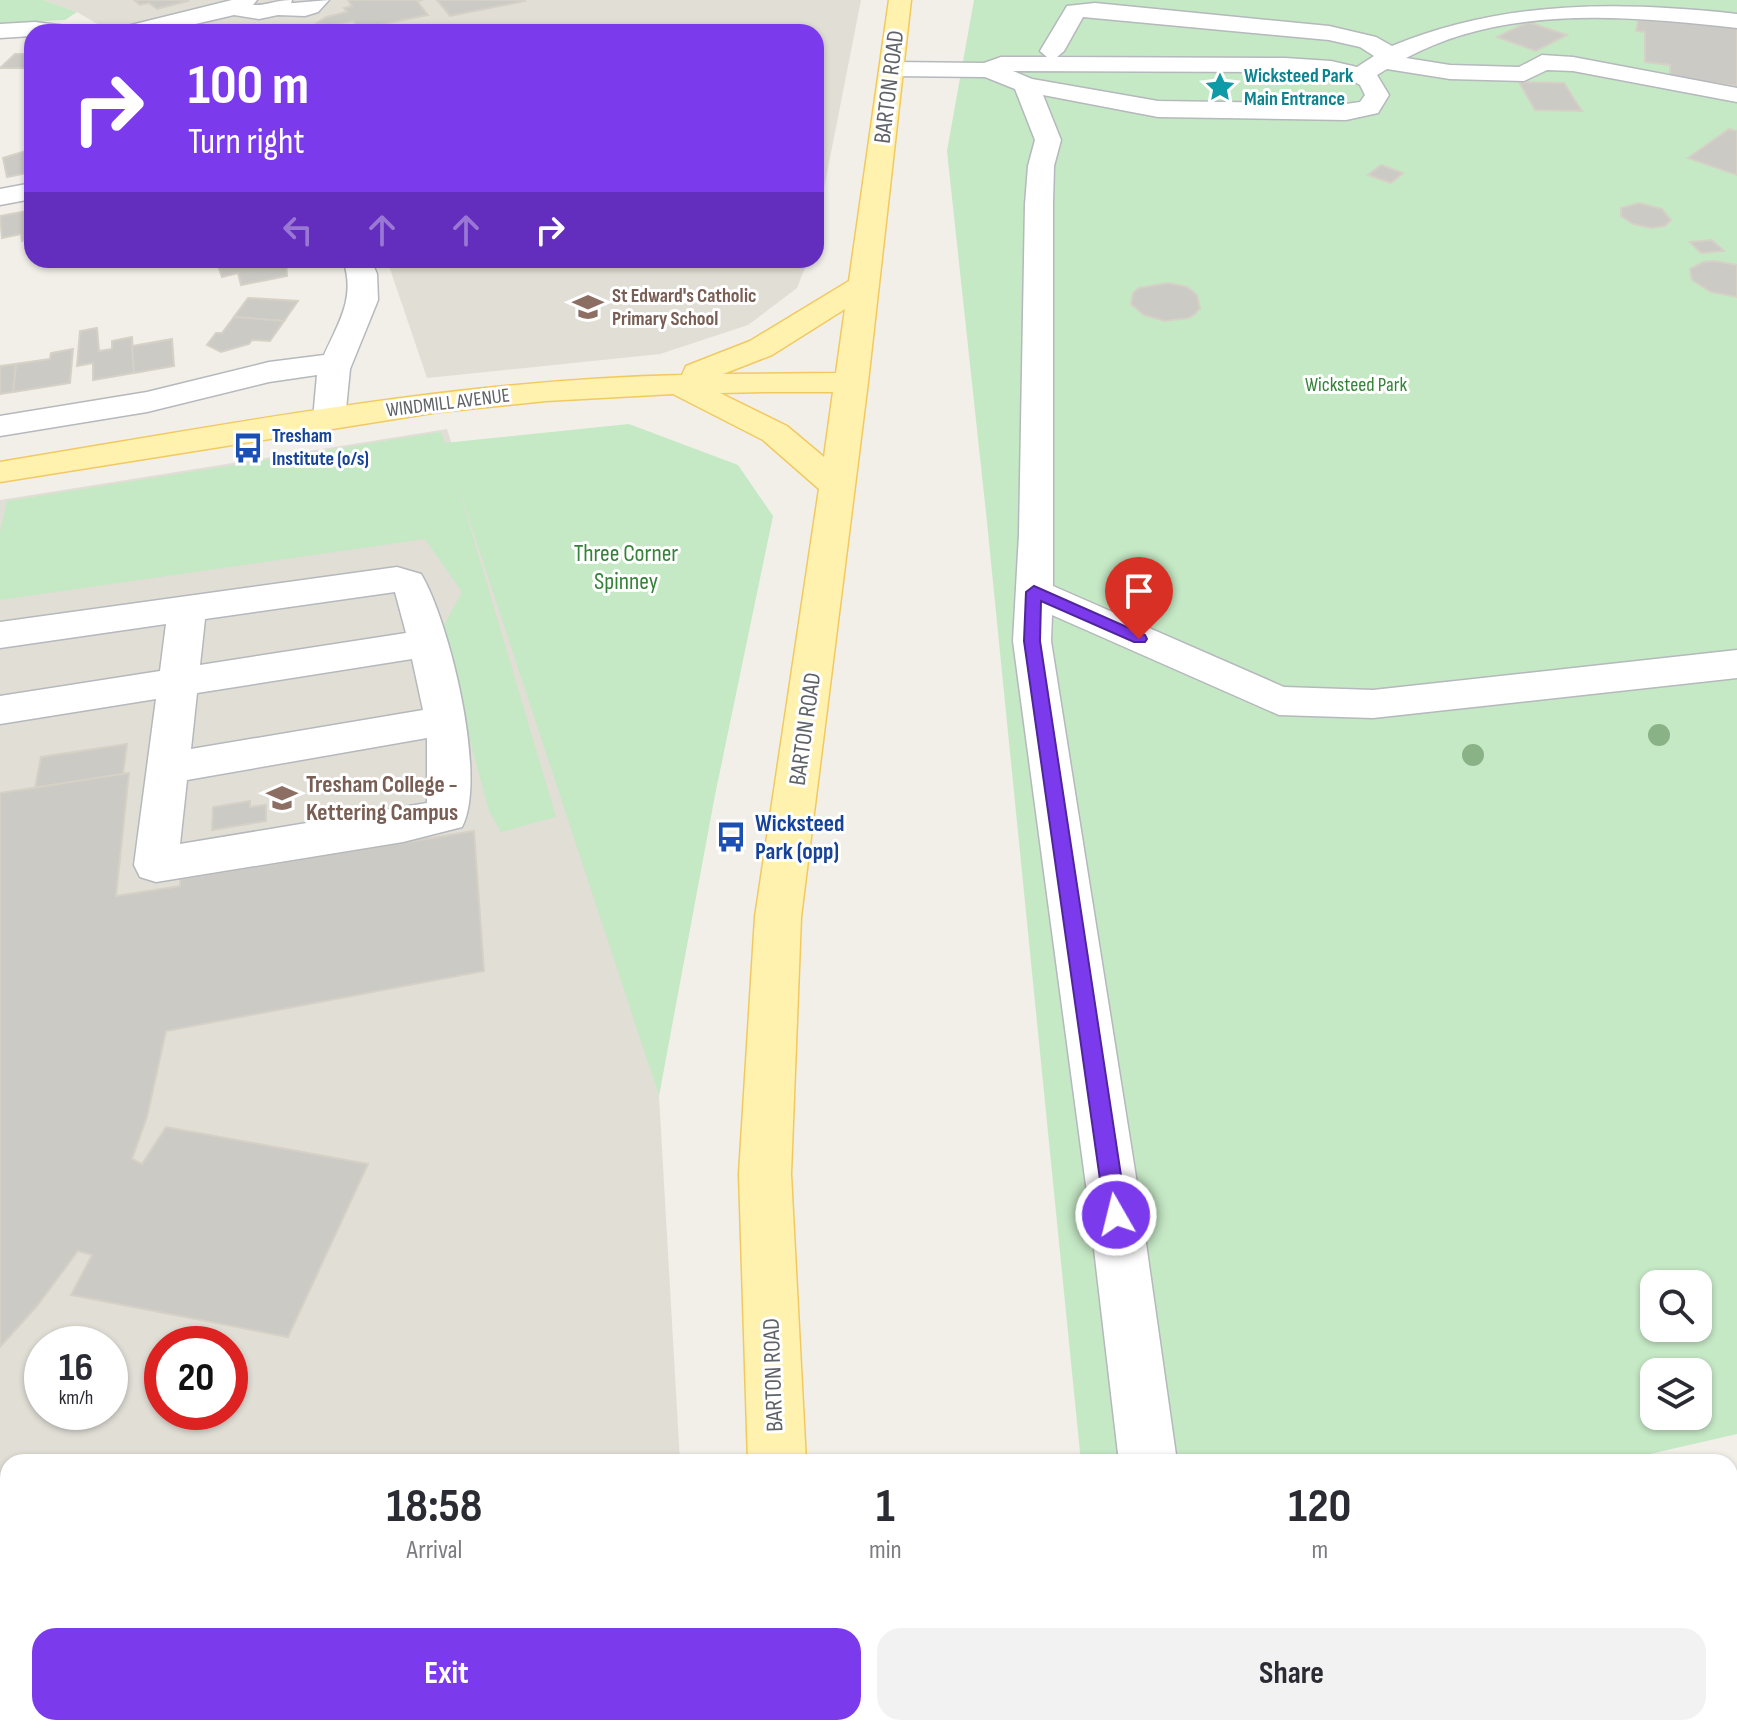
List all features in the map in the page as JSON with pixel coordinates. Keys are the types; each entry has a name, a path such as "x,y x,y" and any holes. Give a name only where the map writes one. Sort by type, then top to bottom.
{"main road":[{"name":"BARTON ROAD","path":"777,1454 765,1174 778,917 852,382 900,0"},
{"path":"673,383 761,348 862,286"},
{"name":"WINDMILL AVENUE","path":"0,472 329,419 500,396 673,383 852,382"},
{"path":"673,383 775,433 837,486"}],"street":[{"path":"179,24 264,10 303,10 312,7 318,0"},
{"path":"1360,75 1386,58 1458,24 1520,10 1682,7 1737,21"},
{"path":"1052,51 1075,11 1095,10 1329,33 1368,42 1386,58 1450,72 1524,74 1542,62 1567,63 1737,95"},
{"path":"0,31 24,30"},
{"path":"892,69 988,70 1026,85 1158,109 1346,112 1369,108 1377,95 1370,81 1360,75 1331,68 1285,65 1058,63 1001,64 988,70"},
{"path":"1026,85 1071,131"},
{"path":"1147,1454 1116,1215 1032,641 1037,534 1041,166 1071,131 1158,109"},
{"path":"0,197 24,192"},
{"path":"329,419 329,398 336,363 359,320 365,297 361,268"},
{"path":"0,426 147,402 269,372 336,363"},
{"path":"0,635 187,607 397,579 408,583 414,593 444,721 452,791 447,815 156,865 187,607"},
{"path":"1034,592 1279,701 1373,704 1737,664"},
{"path":"0,710 427,643"},
{"path":"168,768 444,721"}],"shaded area":[{"path":"43,0 861,0 824,188 824,24 97,24 77,12"},
{"name":"St Edward's Catholic Primary School","path":"390,268 805,268 797,288 748,325 660,354 427,378"},
{"name":"Tresham College - Kettering Campus","path":"447,429 659,1096 680,1454 0,1454 0,500"}],"green space":[{"path":"0,0 43,0 77,12 65,20 0,23"},
{"name":"Wicksteed Park","path":"974,0 1737,0 1737,1434 1650,1454 1080,1454 947,151"},
{"name":"Three Corner Spinney","path":"629,424 738,465 773,516 715,795 659,1096 457,483 556,817 501,832 489,811 441,631 462,592 425,539 0,600 0,532 7,501 441,432 445,443"}],"building":[{"path":"134,0 188,1 157,9 149,3 140,5"},
{"path":"348,0 423,0 417,1 428,15 384,24 355,24 353,21 317,23 326,17 347,12 344,8 352,6"},
{"path":"437,0 524,0 525,1 450,16"},
{"path":"1640,12 1737,24 1737,86 1670,77 1670,65 1645,62 1645,32 1636,31"},
{"path":"1528,22 1567,35 1536,51 1497,37"},
{"path":"15,54 24,54 24,68 0,68"},
{"path":"1519,82 1564,83 1582,111 1535,110"},
{"path":"1729,129 1737,131 1737,175 1688,158"},
{"path":"24,151 24,174 7,177 3,158"},
{"path":"1381,165 1403,173 1391,183 1368,175"},
{"path":"1639,203 1662,209 1671,220 1665,226 1651,228 1633,224 1621,216 1621,208"},
{"path":"24,212 24,241 21,234 2,238 0,216"},
{"path":"1712,240 1724,251 1701,253 1690,242"},
{"path":"1703,262 1737,265 1737,297 1711,292 1692,280 1690,269"},
{"path":"219,268 286,268 287,276 241,285 238,273 222,277"},
{"path":"1168,283 1187,287 1197,295 1200,308 1195,314 1165,321 1144,315 1131,304 1133,293 1139,288"},
{"path":"248,298 298,301 284,321 234,317"},
{"path":"234,317 284,321 270,341 252,340 249,344 221,352 207,345 216,333 222,333"},
{"path":"97,328 99,351 112,349 112,341 132,337 134,373 93,380 93,363 77,366 80,331"},
{"path":"172,339 174,366 134,373 132,346"},
{"path":"73,349 70,383 13,392 16,364 50,359 51,353"},
{"path":"16,364 13,392 0,394 0,366"},
{"path":"127,744 123,774 35,788 41,757"},
{"path":"129,773 116,896 180,886 180,879 474,831 484,971 166,1031 147,1117 132,1159 142,1164 166,1127 368,1164 288,1337 248,1329 248,1326 231,1326 71,1295 92,1255 78,1251 37,1306 0,1347 0,793"},
{"path":"250,801 250,807 266,805 266,821 212,830 213,807"}],"place":[{"name":"Wicksteed Park Main Entrance","path":"1220,87"},
{"name":"St Edward's Catholic Primary School","path":"588,307"},
{"name":"Tresham Institute (o/s)","path":"248,448"},
{"name":"Tresham College - Kettering Campus","path":"282,798"},
{"name":"Wicksteed Park (opp)","path":"731,837"}],"route":[{"path":"1116,1215 1032,641 1034,592 1139,639"}]}
